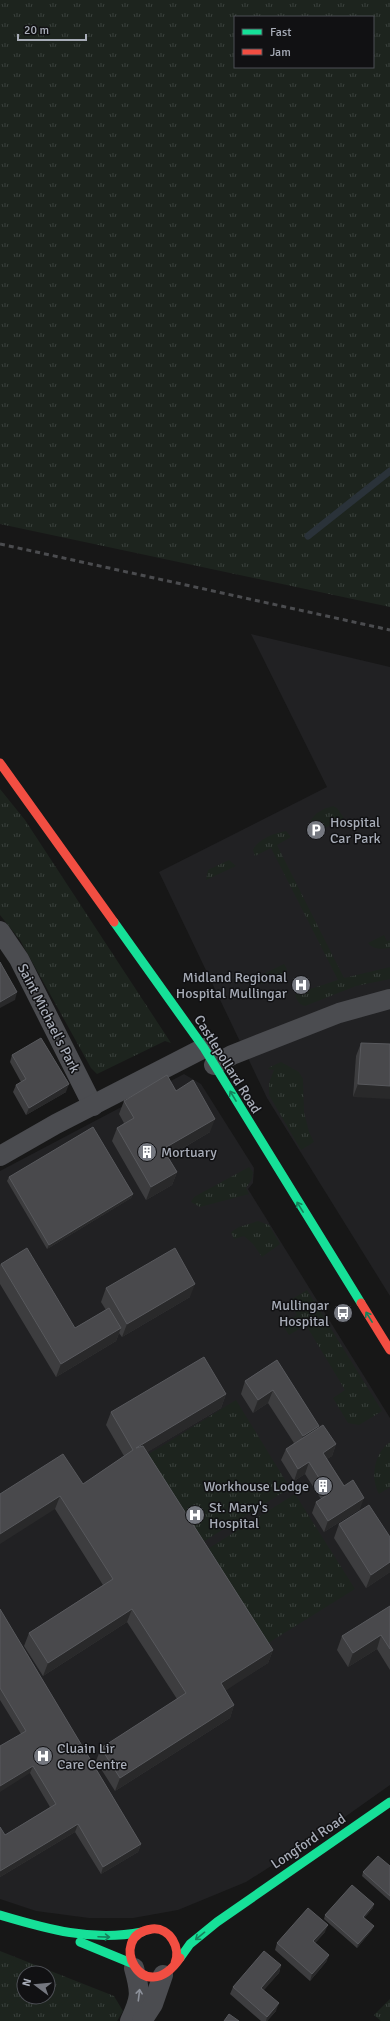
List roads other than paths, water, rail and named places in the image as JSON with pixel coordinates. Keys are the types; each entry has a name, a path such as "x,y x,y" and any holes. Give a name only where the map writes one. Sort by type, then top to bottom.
{"street":[{"name":"Castlepollard Road","path":"0,763 165,993 219,1058 390,1350"},
{"name":"Saint Michael's Park","path":"0,931 19,959 93,1106"},
{"path":"165,993 183,1003"},
{"path":"0,1156 56,1124 93,1106 219,1058 232,1055 339,1013 390,999"},
{"name":"Longford Road","path":"242,1903 390,1802"},
{"path":"202,1922 242,1903"},
{"path":"0,1915 52,1931 132,1966 141,1975 148,1977 169,1969 196,1939 242,1903"},
{"path":"52,1931 104,1938 125,1936 151,1929 175,1930"},
{"path":"142,2021 153,2004 178,1950 175,1942 170,1936 161,1930"},
{"path":"130,2021 140,1992 132,1966 130,1947 133,1939 142,1932"}],"waterway":[{"path":"308,536 390,471"}],"railway":[{"path":"0,544 390,630"}],"place":[{"name":"Hospital Car Park","path":"316,830"},
{"name":"Midland Regional Hospital Mullingar","path":"301,985"},
{"name":"Mortuary","path":"147,1152"},
{"name":"Mullingar Hospital","path":"343,1313"},
{"name":"Workhouse Lodge","path":"323,1486"},
{"name":"St. Mary's Hospital","path":"195,1515"},
{"name":"Cluain Lir Care Centre","path":"43,1756"}]}
